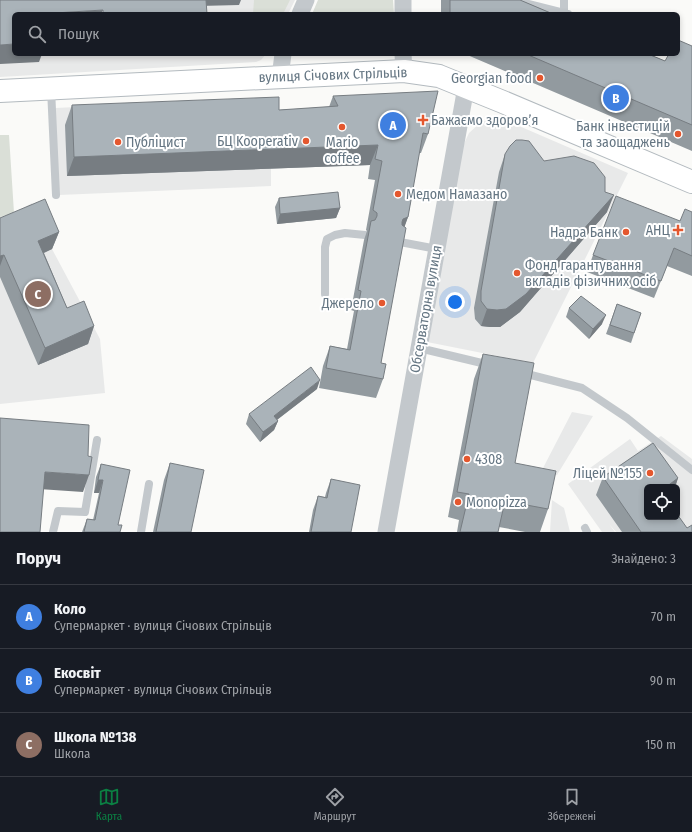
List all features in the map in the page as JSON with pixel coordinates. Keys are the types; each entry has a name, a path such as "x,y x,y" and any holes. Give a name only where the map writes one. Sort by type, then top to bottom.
{"main road":[{"name":"вулиця Січових Стрільців","path":"0,91 280,77 403,63 466,86 692,182"}],"street":[{"path":"301,12 306,0"},
{"path":"403,0 403,12"},
{"path":"280,77 283,56"},
{"name":"Обсерваторна вулиця","path":"386,532 466,86"}],"lane":[{"path":"513,0 562,12"},
{"path":"564,0 566,12"},
{"path":"51,88 56,195"},
{"path":"324,294 324,247 327,239 335,235 345,233 365,235"},
{"path":"400,242 437,249"},
{"path":"419,348 502,368"},
{"path":"517,372 582,388 627,418 692,470"},
{"path":"53,532 58,512 85,512 97,440"},
{"path":"141,532 149,484"}],"shaded area":[{"path":"0,0 295,0 289,12 12,12 12,56 264,56 261,60 256,62 0,77"},
{"path":"254,0 290,0 284,12 253,12"},
{"path":"318,0 393,0 394,12 313,12"},
{"path":"271,98 271,186 59,195 55,108"},
{"path":"490,119 505,120 628,173 533,363 427,342 462,148 469,133 480,123"},
{"path":"0,135 9,135 14,213 0,217"},
{"path":"32,203 52,249 100,339 105,393 0,404 0,217 14,213"},
{"path":"572,412 593,416 557,475 542,470"},
{"name":"Ліцей №155","path":"661,436 692,459 692,532 616,532 609,524 615,532 602,532 568,484 630,439 638,451"},
{"path":"552,500 564,508 570,532 550,532"}],"building":[{"path":"0,0 206,0 207,12 103,12 103,10 71,12 12,12 12,44 0,45"},
{"path":"450,0 520,0 548,12 450,12"},
{"path":"680,41 692,46 692,125 531,56 653,56 665,61 668,56 680,56"},
{"path":"438,91 428,134 423,133 408,217 403,219 402,222 402,225 406,228 381,363 386,364 383,379 326,368 330,346 350,350 361,291 358,290 371,221 375,220 377,216 377,213 373,210 382,161 375,159 378,145 74,157 72,105 279,97 279,110 338,106 333,96"},
{"name":"Фонд гарантування вкладів фізичних осіб","path":"516,140 529,141 544,161 574,156 594,163 605,177 605,192 614,195 526,294 506,309 487,309 481,301 481,291 505,154"},
{"path":"338,192 340,208 280,214 279,198"},
{"path":"616,196 680,221 685,209 692,212 692,256 674,248 661,281 593,255"},
{"path":"45,199 59,232 38,241 67,308 84,301 94,326 45,348 4,255 0,256 0,218"},
{"path":"581,296 606,315 593,329 569,308"},
{"path":"617,304 641,313 634,333 610,325"},
{"path":"483,354 534,363 515,463 556,471 548,509 505,501 498,532 460,532 469,494 457,492"},
{"path":"311,367 320,380 274,416 278,421 263,432 249,414"},
{"path":"0,418 89,425 88,456 92,457 89,475 45,472 40,532 0,532"},
{"path":"653,443 678,478 670,484 644,484 644,520 680,520 680,518 687,528 692,525 692,532 641,532 603,477"},
{"path":"170,463 204,470 191,532 156,532"},
{"path":"101,464 130,470 118,525 122,525 120,532 84,532 87,519 95,520 103,480 98,480"},
{"path":"331,479 360,485 351,532 311,532 318,496 327,498"}],"place":[{"name":"Georgian food","path":"540,78"},
{"name":"Екосвіт","path":"616,98"},
{"name":"Бажаємо здоровʼя","path":"423,120"},
{"name":"Коло","path":"393,125"},
{"name":"Mario coffee","path":"342,127"},
{"name":"Банк інвестицій та заощаджень","path":"678,134"},
{"name":"БЦ Kooperativ","path":"306,141"},
{"name":"Публіцист","path":"118,142"},
{"name":"Медом Намазано","path":"398,194"},
{"name":"АНЦ","path":"678,230"},
{"name":"Надра Банк","path":"626,232"},
{"name":"Фонд гарантування вкладів фізичних осіб","path":"517,273"},
{"name":"Школа №138","path":"38,294"},
{"name":"Джерело","path":"382,303"},
{"name":"4308","path":"467,459"},
{"name":"Ліцей №155","path":"650,473"},
{"name":"Monopizza","path":"458,502"}]}
